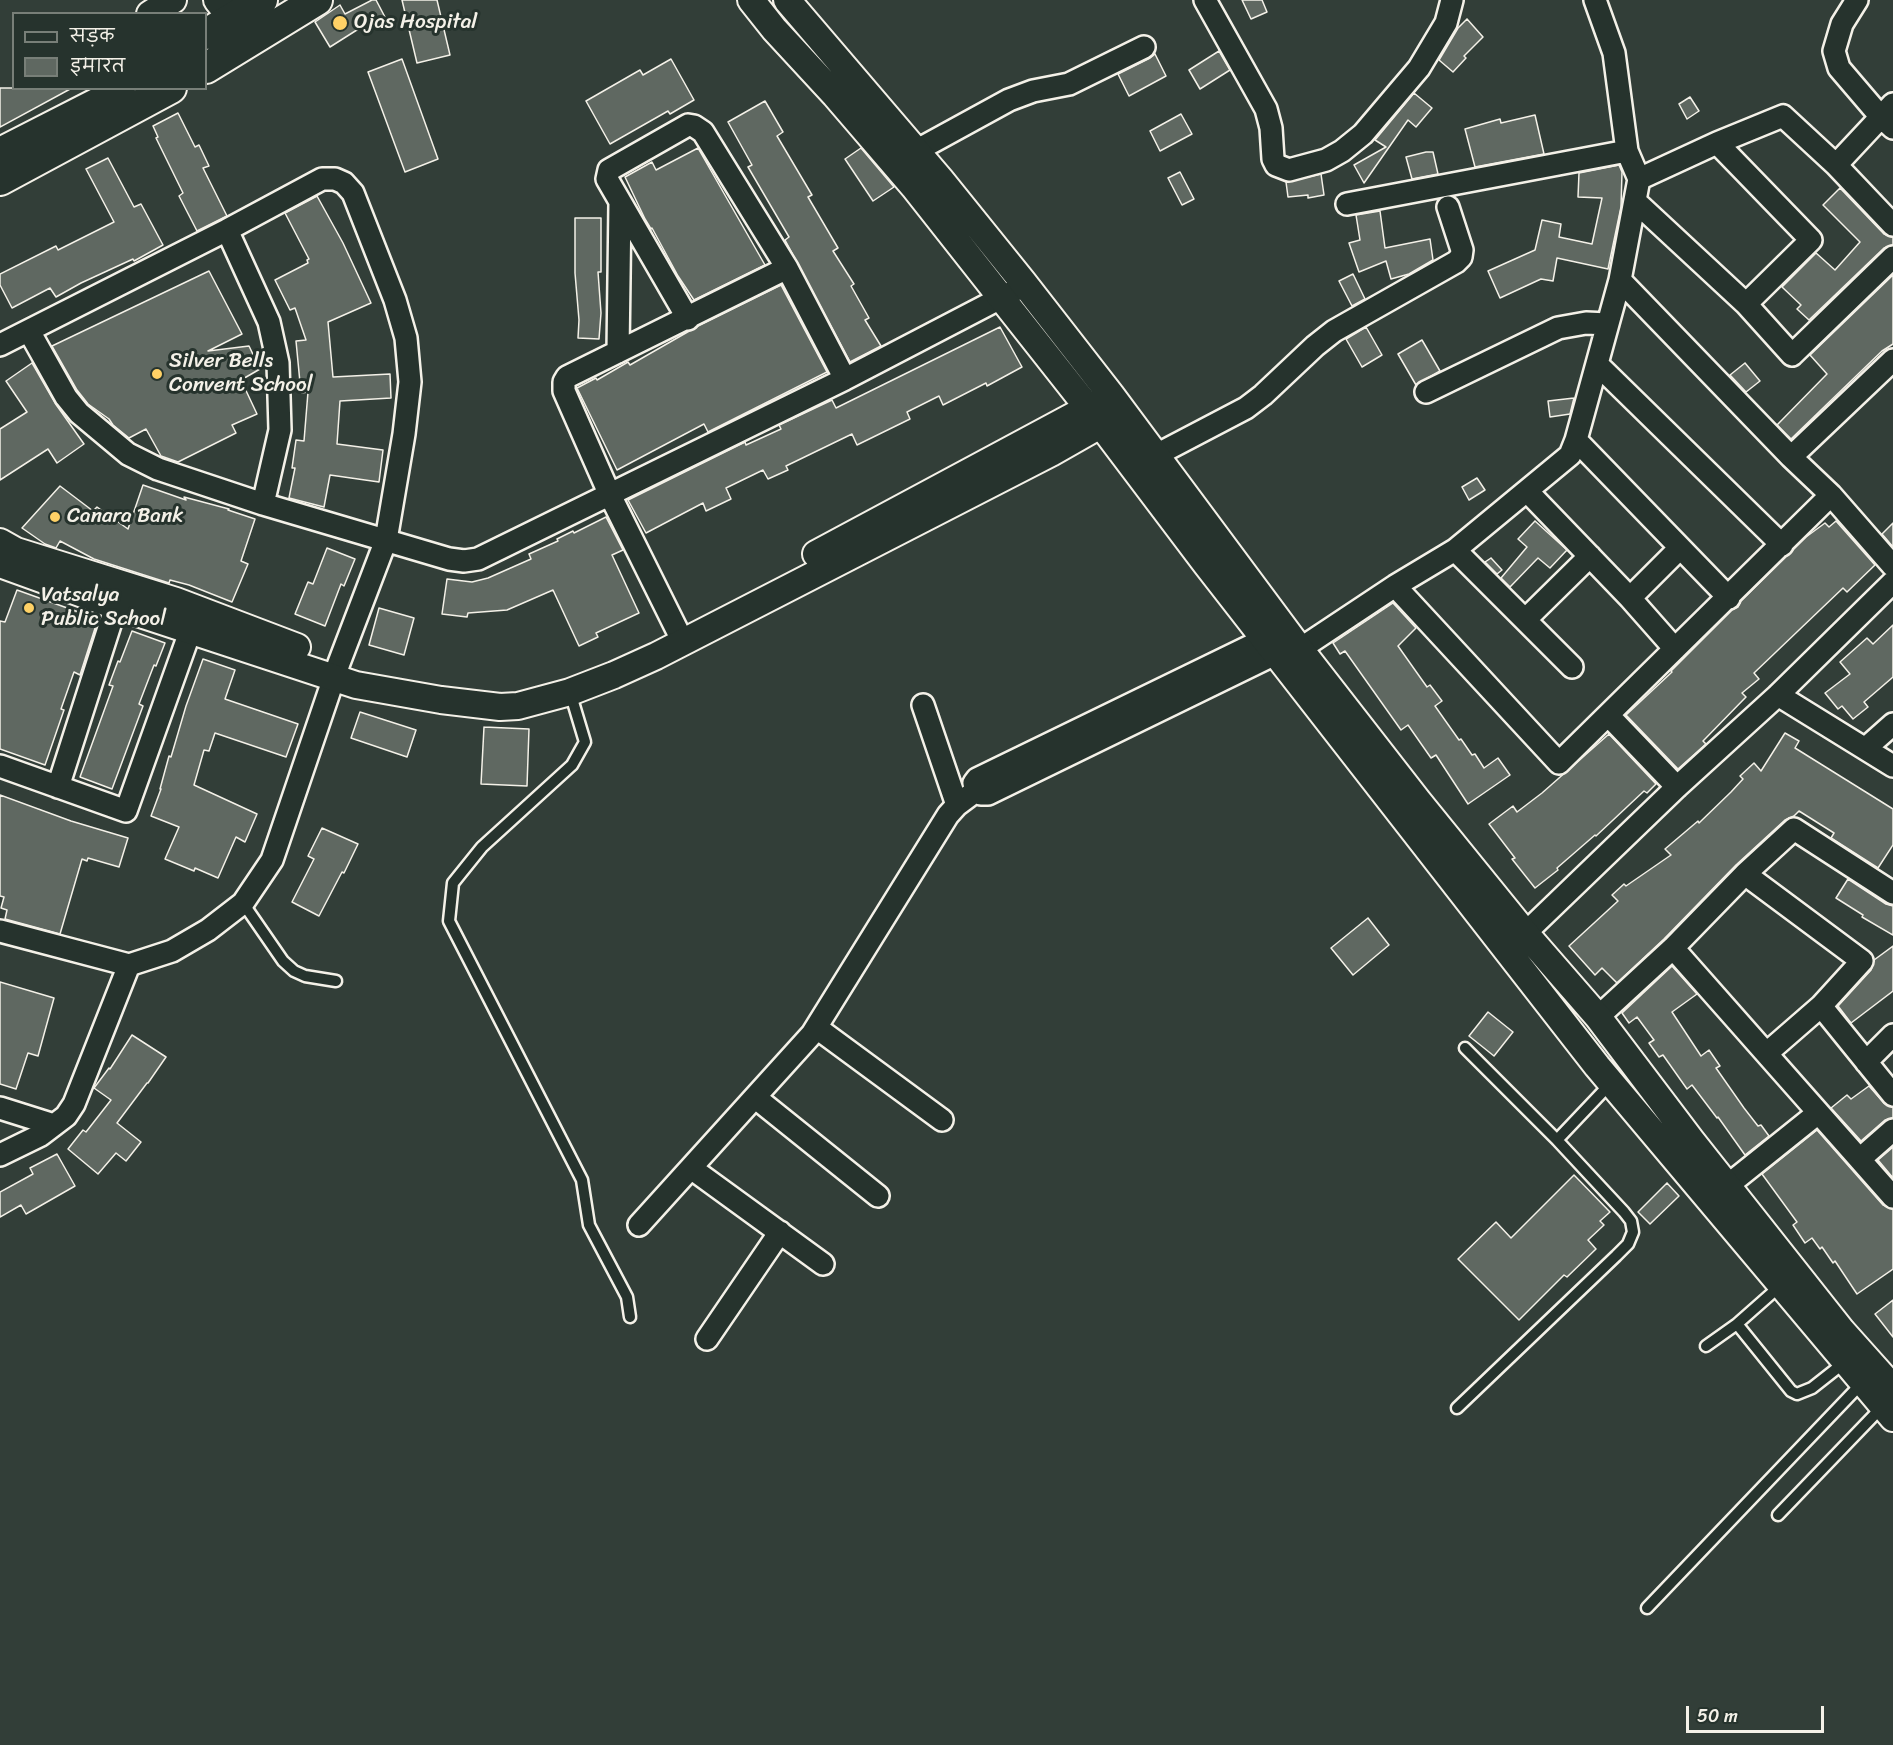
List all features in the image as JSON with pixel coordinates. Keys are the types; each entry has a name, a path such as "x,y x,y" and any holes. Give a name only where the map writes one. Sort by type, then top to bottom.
{"main road":[{"path":"207,33 225,9 262,0"},
{"path":"207,67 317,0"},
{"path":"0,153 100,102 117,90"},
{"path":"0,180 167,90"}],"street":[{"path":"152,12 173,0"},
{"path":"751,0 774,29 904,157 1024,285 1117,403 1144,462 1281,650"},
{"path":"787,0 904,157 1002,298 1095,417 1144,462 1281,650 1516,942 1612,1083 1862,1383 1889,1405"},
{"path":"1205,0 1266,109 1271,128 1273,159 1276,165 1289,170 1326,160 1342,151 1363,134 1419,68 1446,23 1452,0"},
{"path":"639,1225 817,1028 948,815 957,805 977,790 981,794 988,794 1281,650 1395,586 1455,550 1570,455 1620,280 1639,179 1627,151 1614,53 1595,0"},
{"path":"1836,165 1889,116 1839,68 1834,51 1842,24 1857,0"},
{"path":"225,9 250,42"},
{"path":"904,157 1009,100 1033,91 1069,84 1144,47"},
{"path":"1639,179 1717,142 1783,116 1836,165 1893,225"},
{"path":"688,319 608,183 607,174 609,170 684,127 694,126 703,132 787,268 845,379"},
{"path":"1717,142 1810,240 1746,304"},
{"path":"1347,204 1627,151"},
{"path":"0,345 322,179 335,179 344,183 353,193 395,300 406,338 410,382 404,434 386,540 337,670 272,860 243,903 208,930 172,951 129,965 0,931"},
{"path":"1635,201 1746,304 1792,355 1893,258"},
{"path":"618,352 620,202"},
{"path":"1144,462 1246,408 1334,331 1456,262 1461,257 1462,250 1448,207"},
{"path":"227,230 269,322 278,363 280,430 263,504"},
{"path":"679,635 609,493 564,385 567,377 787,268"},
{"path":"1620,280 1791,457 1831,495 1893,566"},
{"path":"29,331 66,397 79,413 128,454 159,469 263,504 449,559 464,561 478,559 845,379 1024,285"},
{"path":"1426,392 1558,328 1586,323 1608,324"},
{"path":"1791,457 1893,360"},
{"path":"1597,364 1782,545"},
{"path":"2,554 116,606 337,670 434,685 493,690 528,688 567,678 679,635 1051,453 1095,417 1117,403"},
{"path":"1576,440 1729,598"},
{"path":"1528,492 1630,598 1674,649"},
{"path":"1395,586 1559,763 1831,495"},
{"path":"1630,598 1680,548"},
{"path":"1455,550 1572,667"},
{"path":"2,554 16,552 176,601 337,670 356,685 441,700 500,707 518,706 570,692 614,675 679,635"},
{"path":"1525,620 1590,556"},
{"path":"1516,942 1677,787 1778,695 1893,582"},
{"path":"58,787 116,606"},
{"path":"0,766 126,811 190,629"},
{"path":"1778,695 1893,766"},
{"path":"923,705 957,805"},
{"path":"1608,715 1677,787"},
{"path":"1866,748 1893,724"},
{"path":"1598,1017 1673,948 1745,874 1794,829 1893,893"},
{"path":"1745,874 1862,961 1821,1006 1767,1053"},
{"path":"1516,942 1598,1017 1842,1331 1889,1405"},
{"path":"1673,948 1893,1197"},
{"path":"0,1155 41,1135 66,1116 74,1104 129,965"},
{"path":"1821,1006 1893,1095"},
{"path":"817,1028 942,1120"},
{"path":"1866,1062 1893,1035"},
{"path":"756,1098 878,1196"},
{"path":"0,1108 54,1125"},
{"path":"1728,1186 1818,1113"},
{"path":"1860,1159 1893,1130"},
{"path":"691,1168 823,1264"},
{"path":"707,1339 780,1232"}],"lane":[{"path":"570,692 585,742 572,765 482,847 453,883 449,921 582,1180 589,1225 627,1297 630,1317"},
{"path":"243,903 283,962 305,976 336,981"},
{"path":"1457,1408 1628,1244 1633,1232 1631,1221 1624,1212 1557,1140 1465,1048"},
{"path":"1557,1140 1612,1083"},
{"path":"1706,1346 1737,1324 1780,1286"},
{"path":"1737,1324 1791,1391 1797,1394 1812,1388 1845,1362"},
{"path":"1647,1608 1862,1383"},
{"path":"1778,1515 1889,1405"}],"building":[{"path":"376,0 386,19 362,31 360,28 330,47 315,22 340,5 345,14"},
{"path":"402,0 437,0 450,55 417,63"},
{"path":"1242,0 1262,0 1267,12 1251,19"},
{"path":"1467,19 1483,37 1464,56 1466,58 1453,72 1439,60 1458,28"},
{"path":"1219,51 1230,70 1200,89 1189,70"},
{"path":"1155,54 1166,76 1129,96 1118,74"},
{"path":"402,59 438,159 405,172 368,72"},
{"path":"671,59 694,100 670,114 668,111 610,144 586,101 640,70 643,75"},
{"path":"0,88 68,90 0,127"},
{"path":"1414,93 1432,108 1416,127 1408,120 1364,183 1354,165 1386,147 1375,140"},
{"path":"1690,97 1699,111 1687,119 1679,104"},
{"path":"765,101 783,132 777,136 812,195 808,197 838,248 833,251 854,284 851,286 869,318 865,320 881,346 850,362 785,240 789,237 748,167 752,165 728,122"},
{"path":"178,113 195,147 199,145 209,166 203,168 227,216 197,231 179,196 183,193 156,138 158,137 153,126"},
{"path":"1181,114 1192,134 1160,151 1150,131"},
{"path":"1535,115 1544,154 1475,167 1465,129 1500,119 1501,123"},
{"path":"698,148 765,265 694,300 645,219 625,177 652,162 656,170"},
{"path":"861,148 894,187 873,201 845,159"},
{"path":"1433,152 1438,174 1412,179 1406,157"},
{"path":"108,158 134,207 141,204 163,245 56,297 50,288 12,308 0,285 0,274 56,246 58,250 114,222 86,169"},
{"path":"1619,165 1622,172 1621,207 1608,269 1557,258 1553,281 1541,279 1500,298 1488,271 1535,250 1542,220 1561,224 1559,237 1592,244 1602,198 1578,197 1579,173"},
{"path":"1180,172 1194,199 1182,205 1168,178"},
{"path":"1321,174 1324,195 1308,198 1308,195 1288,197 1286,182"},
{"path":"1840,188 1884,234 1893,237 1893,245 1884,248 1809,320 1797,309 1801,305 1782,287 1816,253 1835,270 1860,242 1823,205"},
{"path":"317,196 343,243 371,303 328,322 333,377 390,374 391,398 340,401 337,444 383,450 379,482 330,475 324,507 289,498 295,468 292,468 296,440 304,441 308,392 301,393 296,341 306,340 295,308 290,310 275,280 308,263 309,259 285,213"},
{"path":"1380,211 1385,248 1430,239 1433,260 1409,274 1391,279 1386,261 1359,272 1349,243 1360,240 1356,215"},
{"path":"575,218 601,218 601,272 598,272 601,313 599,339 578,338"},
{"name":"Silver Bells Convent School","path":"209,271 242,334 208,351 249,346 260,369 241,380 257,414 232,425 236,433 178,462 161,456 146,429 129,438 109,419 88,404 77,390 52,346"},
{"path":"1353,274 1365,299 1352,306 1339,281"},
{"path":"1893,275 1893,344 1882,351 1791,439 1777,425 1827,374 1810,355"},
{"path":"781,285 827,372 708,432 704,424 617,470 577,388 596,378 597,380 628,362 630,365 698,326"},
{"path":"1000,327 1022,367 987,386 986,383 943,405 939,396 907,412 910,419 857,445 852,434 786,466 788,470 768,479 763,470 726,488 731,499 706,511 703,503 646,533 628,500 745,442 746,445 781,429 779,425 832,400 836,408"},
{"path":"1366,327 1382,355 1362,367 1346,339"},
{"path":"1422,340 1440,371 1416,385 1398,354"},
{"path":"32,363 55,403 84,444 57,463 48,449 0,480 0,429 27,412 6,381"},
{"path":"1745,363 1760,381 1746,392 1730,375"},
{"path":"1574,398 1570,414 1550,417 1548,401"},
{"path":"1477,478 1485,490 1469,500 1462,487"},
{"path":"143,485 186,500 184,497 229,509 255,519 241,561 248,564 232,602 189,585 170,580 169,583 94,559 60,541 56,548 45,544 22,528 60,486 93,511 97,507 128,529"},
{"path":"606,517 623,550 612,555 639,613 596,633 598,637 579,646 553,590 507,610 468,613 467,617 442,614 447,579 472,582 488,578 531,559 529,554 558,541 557,539"},
{"path":"1535,521 1567,550 1550,568 1538,558 1510,587 1501,578 1527,547 1518,539"},
{"path":"1836,521 1875,565 1847,592 1843,588 1754,673 1759,679 1742,693 1746,697 1703,741 1706,744 1678,769 1626,715 1672,672 1732,610 1738,607 1741,601 1806,537 1825,523 1829,527"},
{"path":"1893,523 1893,547 1882,534"},
{"path":"327,548 355,559 344,586 341,584 325,626 295,614 308,582 313,584"},
{"path":"1491,558 1502,570 1497,574 1485,562"},
{"path":"17,590 98,619 80,675 74,672 45,765 0,749 0,621 5,622"},
{"path":"1393,603 1416,628 1398,646 1427,687 1430,685 1442,701 1435,706 1459,740 1461,739 1472,755 1475,754 1484,768 1498,758 1510,775 1468,804 1436,755 1431,758 1408,725 1401,730 1345,651 1340,654 1333,643"},
{"path":"379,608 414,618 404,655 369,645"},
{"path":"1893,625 1893,677 1864,702 1868,707 1853,719 1842,706 1838,709 1825,693 1850,674 1840,662 1867,638 1873,644"},
{"path":"132,631 165,643 139,704 143,706 112,789 80,777 113,686 109,685"},
{"path":"203,659 235,670 225,699 298,724 286,757 215,733 209,751 204,750 194,785 257,814 245,842 236,837 218,878 165,859 179,827 151,816"},
{"path":"360,712 416,730 407,757 351,738"},
{"path":"484,727 529,729 527,786 481,784"},
{"path":"1785,733 1799,741 1795,748 1893,809 1893,845 1878,868 1831,838 1834,833 1799,811 1785,820 1736,865 1664,939 1617,983 1602,968 1595,975 1569,946 1618,901 1612,895 1624,884 1626,886 1671,855 1665,849 1698,821 1699,823 1743,779 1740,776 1754,763 1761,771"},
{"path":"1609,734 1656,784 1647,793 1644,791 1596,836 1557,868 1558,870 1535,888 1489,824 1513,806 1517,812"},
{"path":"0,795 71,821 128,838 119,867 88,858 87,861 82,859 60,934 5,919 7,910 1,908 4,897 0,896"},
{"path":"322,828 358,844 319,916 292,902 314,859 308,856"},
{"path":"1848,879 1886,904 1893,906 1893,935 1836,898"},
{"path":"1368,918 1389,945 1353,975 1331,948"},
{"path":"1893,946 1893,991 1851,1023 1838,1006 1871,970 1874,960"},
{"path":"1672,966 1697,994 1672,1012 1701,1056 1709,1050 1720,1066 1716,1068 1758,1126 1761,1125 1769,1136 1745,1155 1692,1085 1687,1089 1663,1055 1659,1057 1649,1043 1654,1040 1637,1017 1629,1023 1622,1013"},
{"path":"0,982 54,998 38,1056 28,1053 16,1089 0,1084"},
{"path":"1488,1012 1513,1032 1494,1056 1469,1036"},
{"path":"132,1035 166,1057 117,1123 141,1142 126,1161 116,1153 98,1174 68,1149 83,1130 86,1132 111,1100 94,1088 110,1069"},
{"path":"1869,1086 1884,1103 1893,1107 1893,1118 1885,1120 1861,1141 1831,1108 1847,1095 1851,1099"},
{"path":"1817,1130 1883,1205 1893,1209 1893,1269 1857,1294 1835,1261 1833,1263 1822,1247 1820,1249 1812,1238 1805,1243 1793,1225 1797,1222 1762,1174"},
{"path":"1893,1147 1893,1178 1878,1160"},
{"path":"57,1154 75,1186 26,1214 21,1205 0,1217 0,1192 33,1174 30,1168"},
{"path":"1574,1175 1610,1212 1600,1221 1604,1225 1588,1240 1596,1249 1567,1277 1564,1275 1519,1320 1458,1259 1496,1222 1511,1238"},
{"path":"1667,1183 1679,1196 1650,1224 1638,1212"},
{"path":"1893,1300 1893,1337 1875,1314"}],"place":[{"name":"Ojas Hospital","path":"340,23"},
{"name":"Silver Bells Convent School","path":"157,374"},
{"name":"Canara Bank","path":"55,517"},
{"name":"Vatsalya Public School","path":"29,608"}]}
